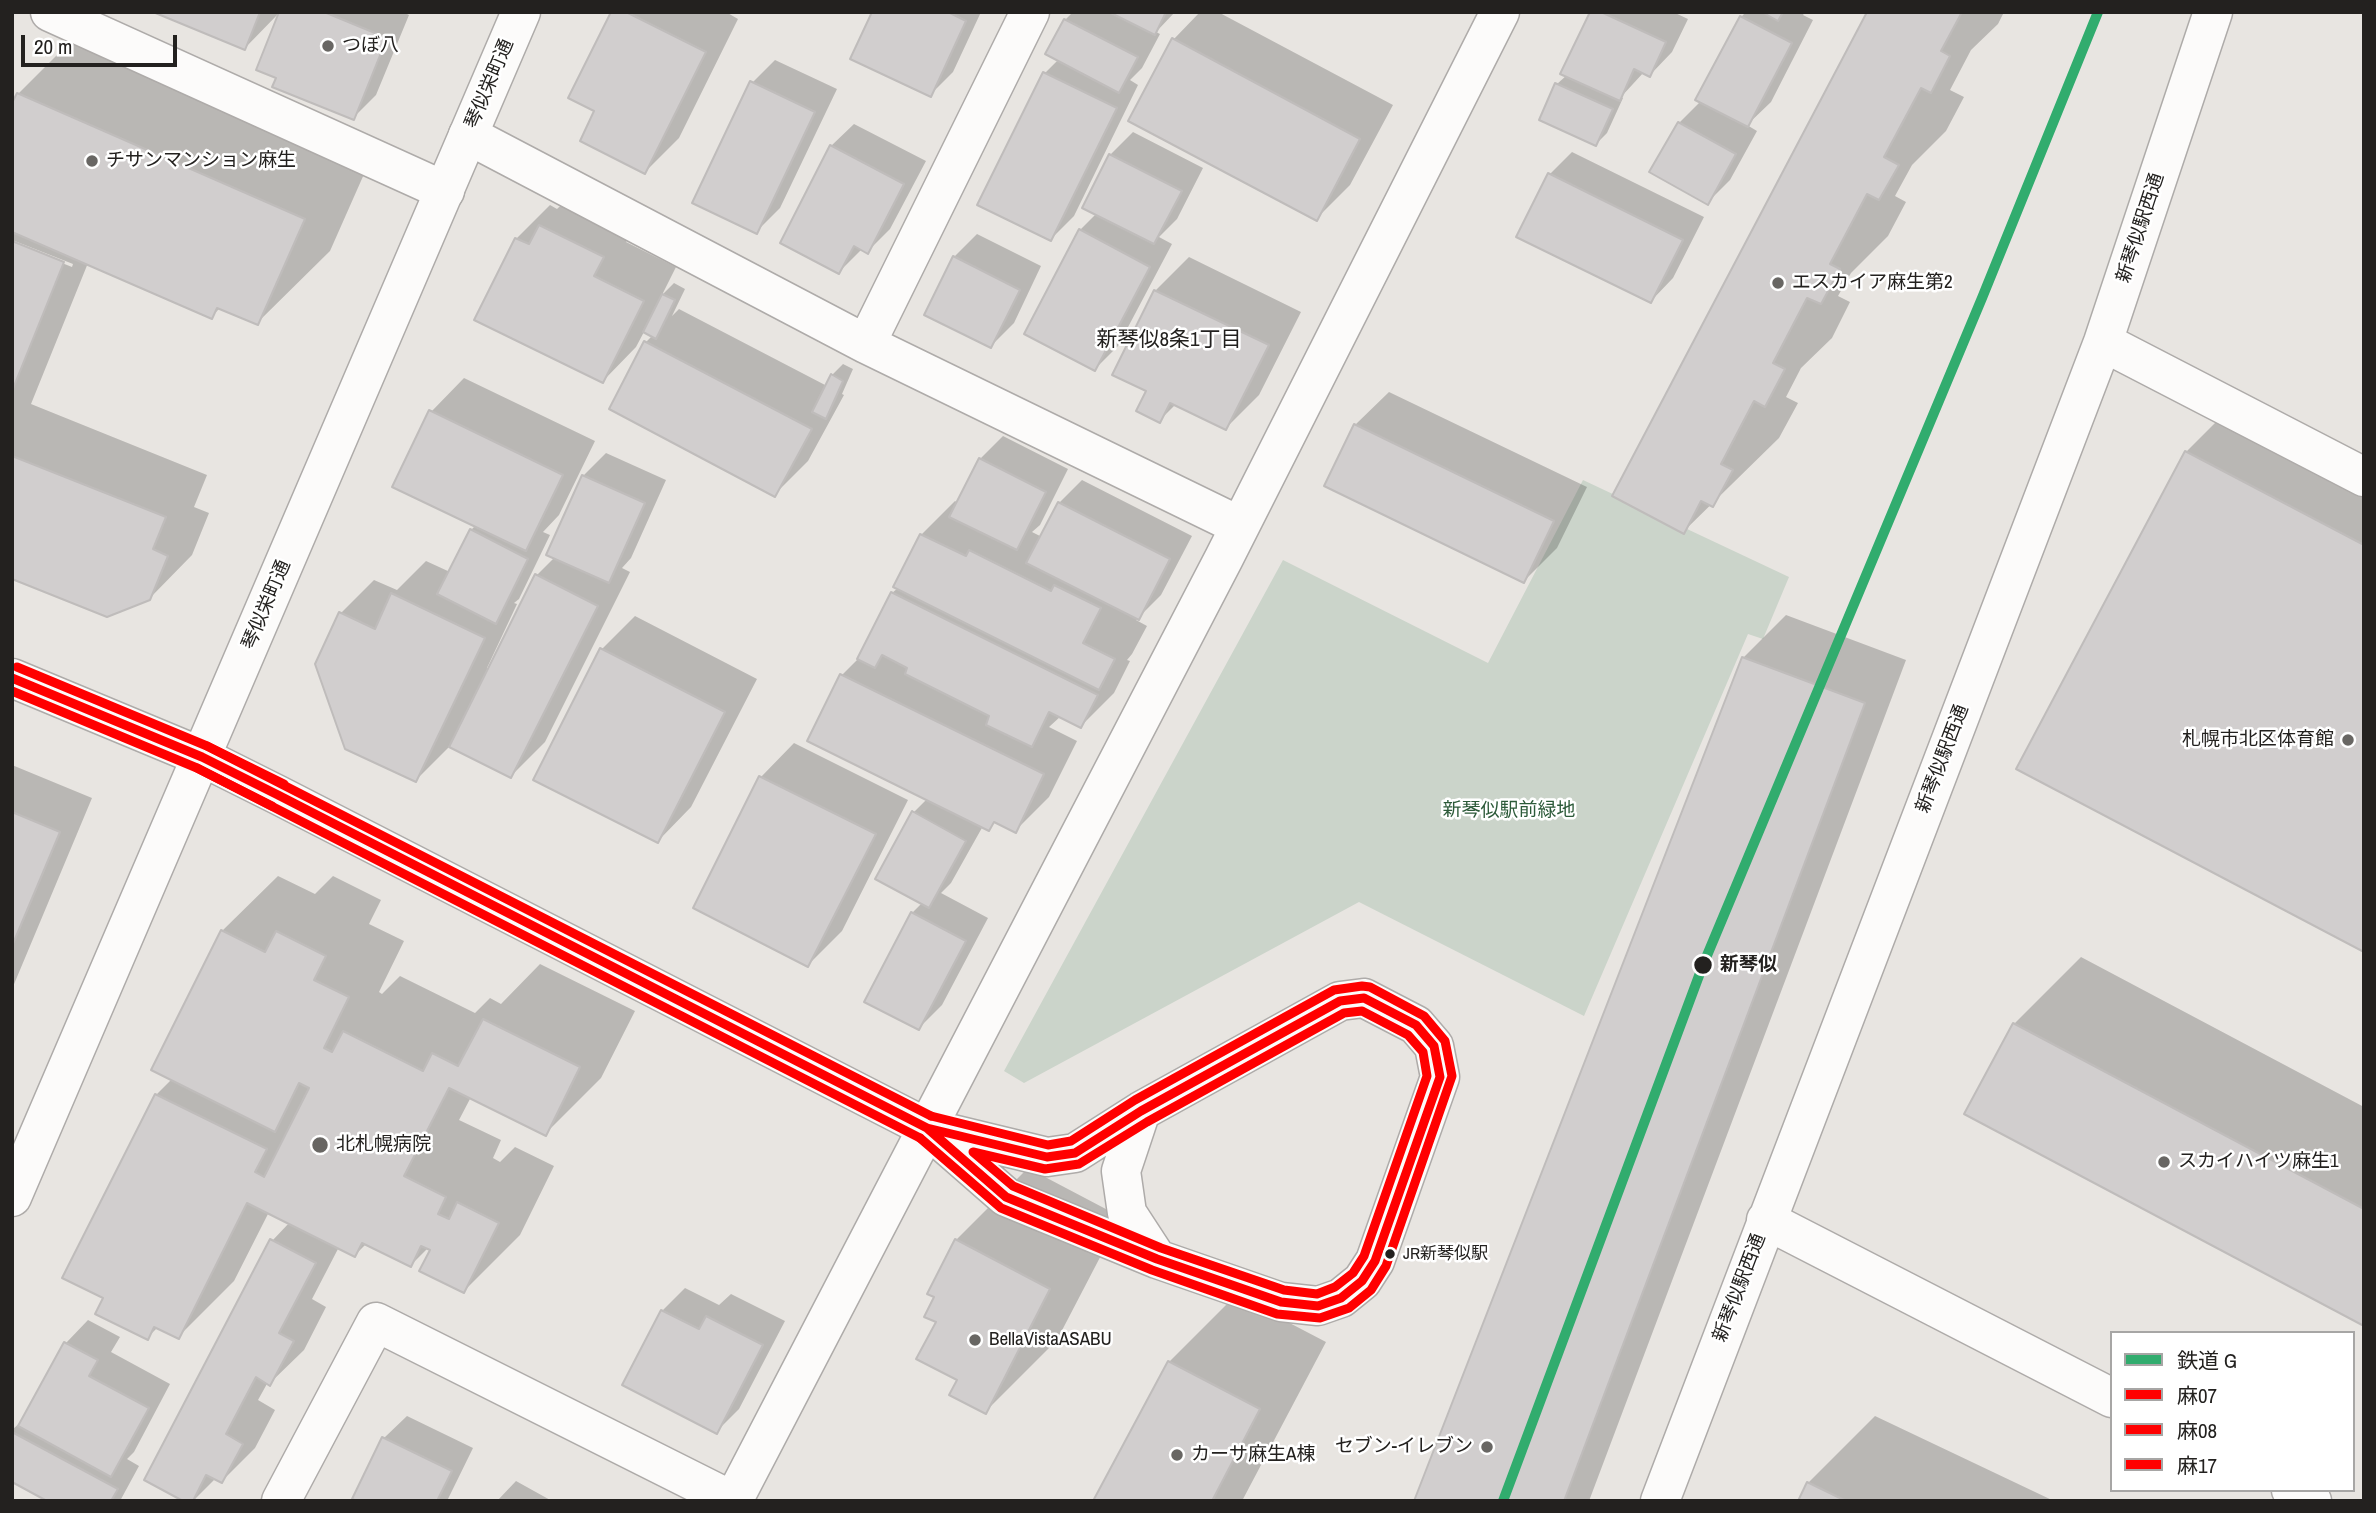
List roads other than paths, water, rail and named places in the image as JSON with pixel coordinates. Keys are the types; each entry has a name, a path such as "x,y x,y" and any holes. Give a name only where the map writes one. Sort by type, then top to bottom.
{"street":[{"path":"50,12 445,191"},
{"name":"琴似栄町通","path":"12,1197 521,12"},
{"path":"866,344 1030,12"},
{"path":"281,1501 376,1322 733,1501 1240,526 1500,12"},
{"name":"新琴似駅西通","path":"1660,1501 2103,342 2213,12"},
{"path":"468,135 866,344 1240,526"},
{"path":"2103,342 2364,477"},
{"path":"12,678 202,757 278,794 927,1128 1047,1157 1075,1153 1141,1111 1339,1001 1364,998 1416,1025 1434,1046 1440,1077 1375,1261 1362,1281 1341,1298 1318,1306 1282,1302 1157,1259 1006,1197 927,1128"},
{"path":"1141,1111 1121,1171 1127,1213 1157,1259"},
{"path":"1766,1220 2110,1397"},
{"path":"2295,1492 2312,1501"}],"rail line":[{"name":"G","path":"1503,1501 1703,965 1982,298 2098,12"}],"place":[{"name":"つぼ八","path":"328,46"},
{"name":"チサンマンション麻生","path":"92,161"},
{"name":"エスカイア麻生第2","path":"1778,283"},
{"name":"札幌市北区体育館","path":"2348,740"},
{"name":"新琴似","path":"1703,965"},
{"name":"北札幌病院","path":"320,1145"},
{"name":"スカイハイツ麻生1","path":"2164,1162"},
{"name":"JR新琴似駅","path":"1390,1254"},
{"name":"BellaVistaASABU","path":"975,1340"},
{"name":"セブン-イレブン","path":"1487,1447"},
{"name":"カーサ麻生A棟","path":"1177,1455"}],"district":[{"name":"新琴似8条1丁目","path":"1169,340"}],"park label":[{"name":"新琴似駅前緑地","path":"1509,811"}]}
